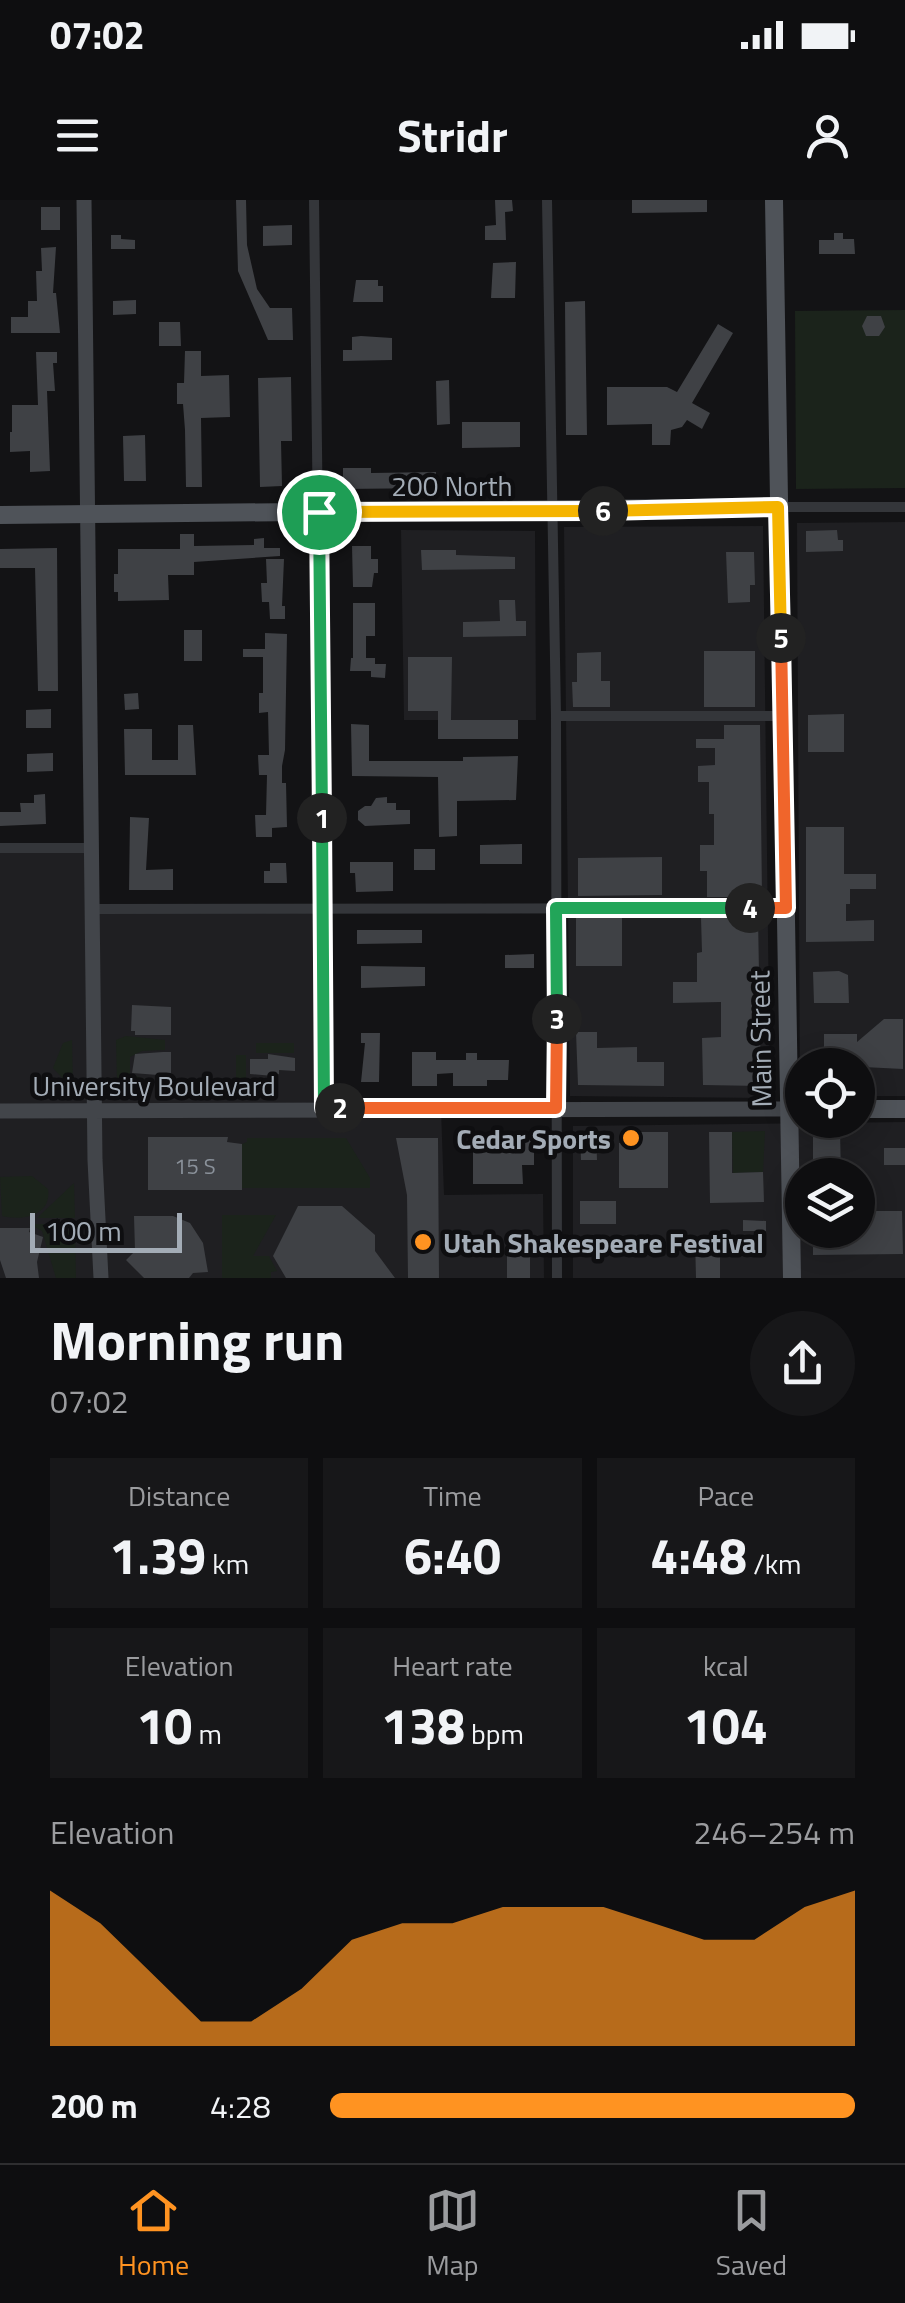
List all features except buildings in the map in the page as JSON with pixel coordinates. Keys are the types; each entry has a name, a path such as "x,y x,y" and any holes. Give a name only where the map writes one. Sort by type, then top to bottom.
{"main road":[{"name":"Main Street","path":"774,200 786,908 793,1048"},
{"name":"200 North","path":"0,515 778,507"},
{"path":"875,1109 905,1109"},
{"name":"Main Street","path":"792,1278 795,1138"}],"street":[{"path":"84,200 94,1110 101,1278"},
{"path":"314,200 324,1108"},
{"path":"548,200 556,716 557,1278"},
{"name":"200 North","path":"778,507 905,507"},
{"path":"556,716 782,716"},
{"path":"0,848 91,848"},
{"path":"92,909 786,908"},
{"name":"University Boulevard","path":"0,1111 785,1108"}],"shaded area":[{"path":"905,310 905,488 796,489 795,311"},
{"path":"905,522 905,1096 875,1096 875,1048 800,1048 797,523"},
{"path":"763,526 770,1098 570,1096 564,527"},
{"path":"401,530 535,531 536,720 404,720"},
{"path":"0,848 91,848 92,908 323,907 325,1108 441,1109 444,1195 543,1194 544,1278 0,1278"},
{"path":"126,1036 165,1040 165,1050 142,1051 130,1057 130,1074 145,1079 145,1090 125,1090 117,1081 116,1040"},
{"path":"72,1040 71,1087 53,1068 63,1043"},
{"path":"256,1043 294,1043 294,1053 256,1053"},
{"path":"236,1055 246,1055 246,1081 261,1081 261,1088 236,1088"},
{"path":"875,1122 905,1122 905,1278 573,1278 573,1126 785,1123 785,1138 875,1138"},
{"path":"765,1131 763,1172 733,1173 732,1132"},
{"path":"247,1138 346,1138 370,1178 370,1188 242,1188 242,1144"},
{"path":"32,1176 48,1189 45,1205 26,1217 2,1216 0,1177"},
{"path":"74,1183 75,1218 37,1218"},
{"path":"222,1215 276,1215 253,1256 269,1256 277,1271 271,1272 271,1278 222,1278"},
{"path":"29,1224 66,1224 67,1231 75,1231 76,1278 56,1278 42,1231"}],"place":[{"name":"Cedar Sports","path":"631,1138"},
{"name":"Utah Shakespeare Festival","path":"423,1242"}],"route":[{"path":"778,507 786,908 556,908 556,1108 324,1108 319,512 778,507"}]}
